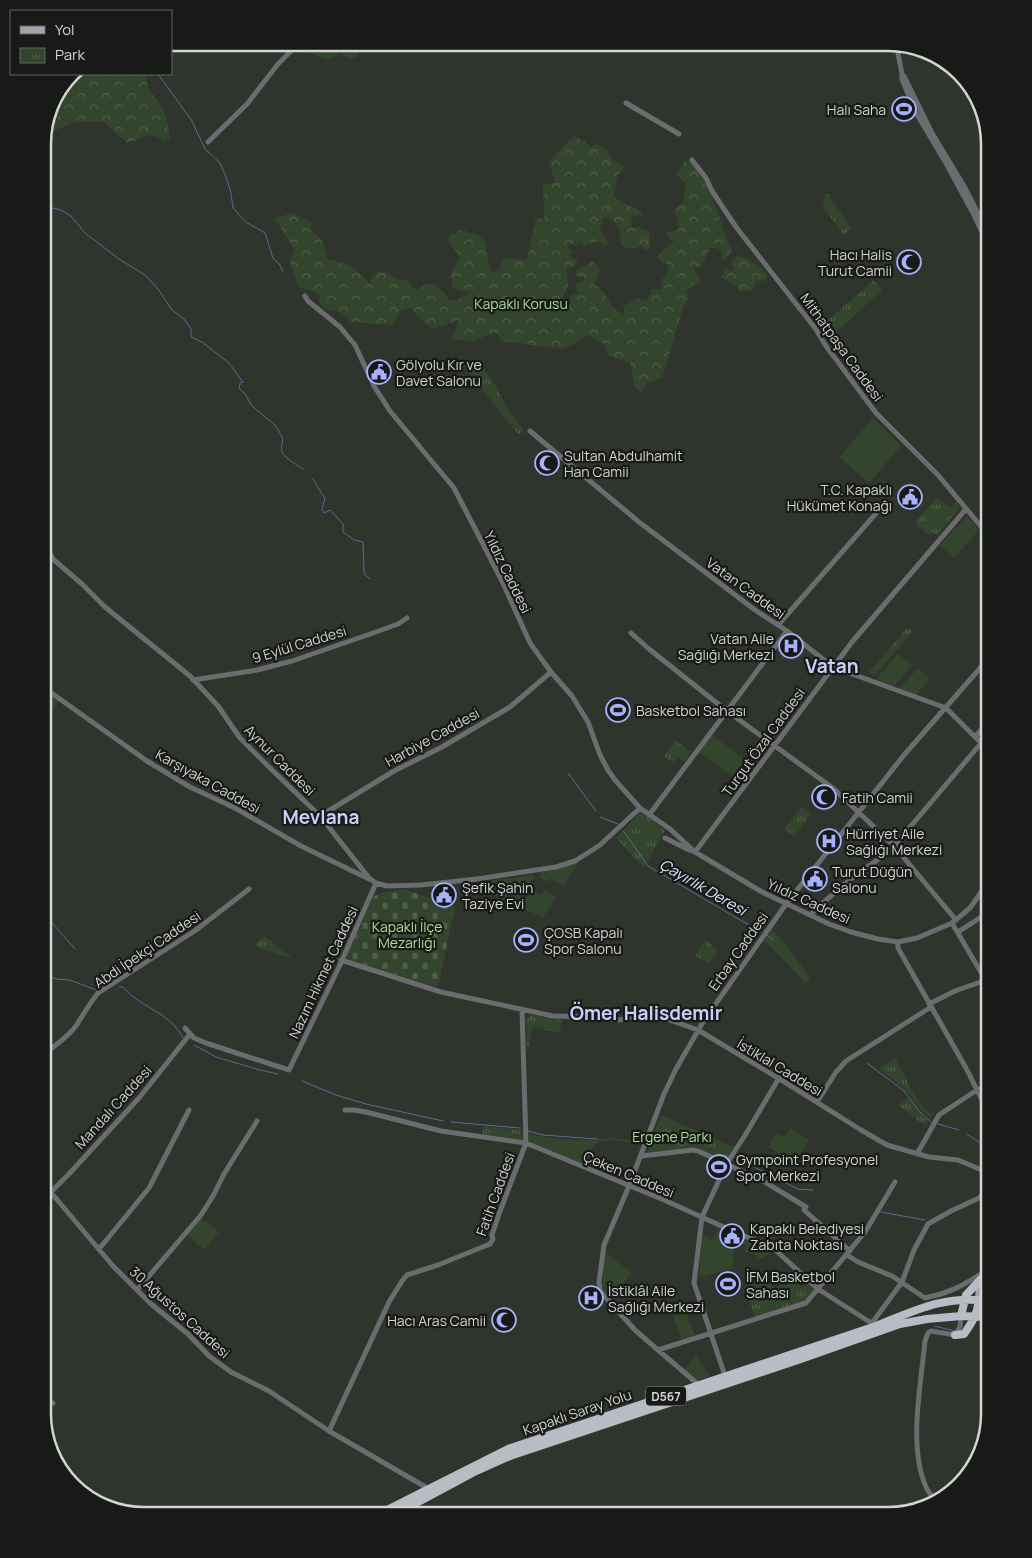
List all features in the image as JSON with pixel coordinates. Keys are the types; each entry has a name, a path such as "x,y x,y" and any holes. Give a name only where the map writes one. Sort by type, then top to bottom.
{"highway":[{"path":"961,1316 964,1299 969,1290 981,1279"},
{"name":"D567","path":"964,1299 981,1300"},
{"name":"Kapaklı Saray Yolu","path":"392,1507 508,1449 699,1385 927,1305 964,1299"},
{"path":"955,1336 964,1334 978,1310 978,1300"},
{"name":"D567","path":"961,1316 981,1316"},
{"name":"Kapaklı Saray Yolu","path":"409,1507 476,1471 510,1456 900,1324 961,1316"}],"main road":[{"path":"978,1300 981,1280"}],"street":[{"path":"208,142 247,104 290,51"},
{"path":"898,52 902,79 915,111 947,165 981,229"},
{"path":"902,74 932,133 981,218"},
{"path":"626,103 679,134"},
{"name":"Mithatpaşa Caddesi","path":"692,160 706,178 712,191 736,227 815,328 826,346 876,412 938,475 981,526"},
{"name":"Yıldız Caddesi","path":"305,296 308,301 340,327 355,345 374,386 390,411 454,488 502,581 528,640 551,672 572,696 588,722 600,755 608,770 640,808 670,829 695,852 743,881 786,904 851,932 898,942 922,937 954,922 970,908 981,893"},
{"name":"Vatan Caddesi","path":"530,431 638,522 833,667 946,708 981,741"},
{"path":"778,625 886,502"},
{"name":"Turgut Özal Caddesi","path":"695,852 852,642 966,509"},
{"name":"Aynur Caddesi","path":"51,556 105,607 193,680 218,706 244,742 320,816 370,879 376,883 388,886 421,885 477,879 539,870 575,861 600,845 640,808"},
{"name":"9 Eylül Caddesi","path":"193,680 257,670 292,661 398,624 407,618"},
{"path":"649,814 728,711 786,631"},
{"path":"631,632 649,649 728,711 834,789 859,812 894,846 954,922 981,970"},
{"name":"Erbay Caddesi","path":"699,1385 635,1330 600,1292 599,1282 604,1245 641,1156 664,1094 698,1030 786,904 904,755 981,668"},
{"name":"Harbiye Caddesi","path":"320,816 389,774 442,747 510,707 551,672"},
{"name":"Karşıyaka Caddesi","path":"51,694 182,782 228,804 301,846 370,879"},
{"path":"976,737 981,731"},
{"path":"810,915 827,899 881,859 894,846 981,743"},
{"name":"Yıldız Caddesi","path":"664,838 695,852"},
{"name":"Nazım Hikmet Caddesi","path":"190,1034 206,1043 289,1070 376,883"},
{"name":"Abdi İpekçi Caddesi","path":"51,1047 75,1027 98,993 204,925 249,889"},
{"path":"958,932 981,918"},
{"path":"898,942 898,948 948,1035 981,1098"},
{"name":"İstiklal Caddesi","path":"341,960 440,992 552,1016 620,1020 647,1012 698,1030 888,1145 917,1154 958,1160 981,1169"},
{"path":"817,1102 836,1072 854,1055 955,992 981,984"},
{"name":"Fatih Caddesi","path":"329,1431 389,1302 407,1275 490,1244 493,1239 492,1235 499,1214 526,1143 522,1010"},
{"path":"184,1028 190,1034"},
{"name":"Mandalı Caddesi","path":"51,1191 139,1098 190,1034"},
{"path":"725,1376 694,1283 702,1217 728,1161 779,1078"},
{"path":"917,1154 939,1115 981,1088"},
{"path":"99,1249 148,1188 189,1110"},
{"name":"Çeken Caddesi","path":"345,1110 366,1112 441,1131 526,1143 776,1249 818,1289 874,1324"},
{"path":"137,1290 201,1215 257,1121"},
{"path":"641,1156 695,1150 728,1161 763,1181 805,1209 858,1262 902,1282 925,1298 943,1294 960,1287 981,1274"},
{"path":"658,1350 806,1303 865,1232 895,1182"},
{"name":"30 Ağustos Caddesi","path":"51,1193 113,1266 151,1304 188,1334 203,1351 221,1365 269,1392 329,1431 429,1489"},
{"path":"874,1324 902,1282 914,1250 928,1224 981,1196"},
{"path":"931,1496 926,1489 918,1464 917,1450 919,1396 925,1341 928,1333 931,1331 955,1336 960,1327 961,1316"}],"green space":[{"path":"306,51 357,51 358,56 351,59 340,53 327,60"},
{"path":"82,75 145,75 148,88 163,109 170,138 163,142 149,135 127,143 104,122 75,122 52,132 54,120 61,103 70,88"},
{"name":"Kapaklı Korusu","path":"574,136 591,147 597,144 606,149 612,159 625,166 618,175 613,196 641,211 642,216 631,215 632,227 639,227 648,231 650,249 644,250 641,246 631,249 624,247 617,225 608,217 603,218 600,231 608,243 605,246 597,241 584,246 582,242 575,245 569,244 568,248 573,252 569,257 578,260 575,266 567,268 568,286 560,303 563,309 566,304 571,303 570,295 579,293 576,291 575,284 581,283 586,278 576,276 576,270 593,262 600,269 594,285 603,292 614,308 624,314 624,306 638,298 647,301 652,289 661,290 662,279 667,274 668,265 657,257 675,242 668,238 667,232 677,230 679,220 674,211 683,202 686,183 676,175 685,161 693,160 713,199 732,251 725,261 721,259 721,250 710,247 701,267 694,268 701,283 693,285 686,291 689,298 684,305 665,370 661,378 646,383 642,392 635,388 630,363 608,355 604,344 587,335 571,346 562,349 501,341 497,333 473,340 458,340 452,339 459,320 432,329 409,308 402,309 392,325 351,322 340,312 324,309 318,300 321,295 298,286 289,260 295,250 274,218 293,213 312,223 311,229 322,241 328,259 352,268 362,275 370,285 372,276 377,272 389,273 395,279 409,281 412,287 419,289 425,284 435,284 448,297 446,300 456,301 470,293 452,288 451,273 460,258 448,240 451,234 465,229 466,232 481,237 485,241 489,266 492,272 500,270 501,260 508,258 527,260 536,218 544,219 543,184 555,183 549,161"},
{"path":"826,193 851,228 845,234 843,234 822,206"},
{"path":"738,255 751,261 763,270 768,278 764,281 756,281 753,290 739,292 737,286 721,276 724,275 724,269 728,268 730,272 735,270 731,263"},
{"path":"874,280 882,290 828,340 819,328"},
{"path":"467,359 475,362 488,374 513,417 524,430 523,433 518,434 463,365 463,362"},
{"path":"873,418 901,446 869,483 839,457"},
{"path":"937,497 950,507 956,502 960,508 937,535 932,532 929,535 915,523"},
{"path":"967,516 979,530 954,558 940,545"},
{"path":"907,628 913,631 874,676 869,672"},
{"path":"898,654 913,665 891,687 877,682 876,679"},
{"path":"918,668 930,679 916,695 899,689"},
{"path":"51,695 59,701 51,712"},
{"path":"711,734 753,766 741,783 698,751"},
{"path":"675,740 691,752 684,762 678,757 673,763 664,756"},
{"path":"801,807 811,815 793,836 785,828"},
{"path":"640,812 665,830 644,868 616,838"},
{"path":"579,862 563,886 551,878 548,882 539,877 540,873"},
{"path":"535,875 516,905 483,891 480,887 485,881"},
{"name":"Kapaklı İlçe Mezarlığı","path":"404,889 455,907 438,987 349,960 347,955 374,896"},
{"path":"532,890 542,896 545,890 557,897 543,917 520,908"},
{"path":"772,929 786,944 810,978 805,984 764,941"},
{"path":"263,937 291,957 257,947 256,945"},
{"path":"706,940 718,951 709,963 695,956"},
{"path":"531,1015 561,1020 562,1022 559,1033 533,1027 527,1049 526,1020"},
{"path":"895,1058 911,1089 933,1115 931,1118 922,1111 906,1091 879,1068"},
{"path":"907,1097 928,1122 925,1126 899,1105"},
{"name":"Ergene Parkı","path":"661,1115 733,1147 727,1158 721,1156 720,1158 695,1147 647,1153 653,1135 656,1137 658,1133 655,1131"},
{"path":"483,1126 521,1130 523,1140 482,1134"},
{"path":"790,1128 809,1140 795,1163 768,1147 777,1133 784,1137"},
{"path":"528,1134 575,1140 613,1138 641,1142 640,1144 604,1141 594,1145 586,1165 529,1141"},
{"path":"201,1218 219,1232 204,1250 187,1235"},
{"path":"720,1229 726,1234 730,1233 726,1243 732,1246 736,1240 732,1268 699,1278 702,1233 711,1240"},
{"path":"743,1238 771,1250 770,1254 757,1259 757,1256 744,1251 746,1245 741,1243"},
{"path":"606,1253 632,1273 611,1298 605,1293 602,1286"},
{"path":"766,1280 776,1288 796,1281 802,1288 808,1283 814,1288 804,1301 755,1317 745,1289"},
{"path":"686,1312 695,1336 682,1341 673,1316"},
{"path":"696,1356 710,1376 698,1380 684,1369"}],"waterway":[{"path":"159,75 192,121 205,149 220,163 231,193 233,208 246,222 265,233 273,258 280,265 283,272"},
{"path":"51,208 61,210 71,216 85,233 119,259 145,275 158,289 172,310 185,320 191,329 191,337 202,342 229,363 243,382 240,383 239,388 252,406 275,425 280,432 283,454 303,469"},
{"path":"312,478 325,498 322,509 324,513 330,510 343,524 343,532 354,540 363,542 364,571 365,575 370,579"},
{"path":"568,773 596,811"},
{"path":"600,817 618,824"},
{"name":"Çayırlık Deresi","path":"623,831 648,866 759,931"},
{"path":"51,921 75,949"},
{"name":"Çayırlık Deresi","path":"767,935 773,940"},
{"path":"51,977 70,980 96,990"},
{"path":"119,987 123,987 133,997 168,1020 183,1038"},
{"path":"194,1045 216,1057 278,1074"},
{"name":"Çayırlık Deresi","path":"867,1063 904,1091 920,1112 931,1122"},
{"path":"302,1081 336,1095 366,1104 443,1121"},
{"path":"451,1122 520,1128"},
{"name":"Çayırlık Deresi","path":"938,1124 959,1130"},
{"path":"528,1131 543,1135 597,1139"},
{"name":"Çayırlık Deresi","path":"967,1134 981,1144"},
{"path":"638,1138 642,1139"},
{"path":"734,1157 798,1189 813,1190"},
{"path":"881,1212 925,1220"},
{"path":"934,1326 955,1331"}],"place":[{"name":"Halı Saha","path":"904,109"},
{"name":"Hacı Halis Turut Camii","path":"909,262"},
{"name":"Gölyolu Kır ve Davet Salonu","path":"379,372"},
{"name":"Sultan Abdulhamit Han Camii","path":"547,463"},
{"name":"T.C. Kapaklı Hükümet Konağı","path":"910,497"},
{"name":"Vatan Aile Sağlığı Merkezi","path":"791,646"},
{"name":"Basketbol Sahası","path":"618,710"},
{"name":"Fatih Camii","path":"824,797"},
{"name":"Hürriyet Aile Sağlığı Merkezi","path":"829,841"},
{"name":"Turut Düğün Salonu","path":"815,879"},
{"name":"Şefik Şahin Taziye Evi","path":"444,895"},
{"name":"ÇOSB Kapalı Spor Salonu","path":"526,940"},
{"name":"Gympoint Profesyonel Spor Merkezi","path":"719,1167"},
{"name":"Kapaklı Belediyesi Zabıta Noktası","path":"732,1236"},
{"name":"İFM Basketbol Sahası","path":"728,1284"},
{"name":"İstiklâl Aile Sağlığı Merkezi","path":"591,1298"},
{"name":"Hacı Aras Camii","path":"504,1320"}],"district":[{"name":"Vatan","path":"832,666"},
{"name":"Mevlana","path":"321,817"},
{"name":"Ömer Halisdemir","path":"646,1013"}]}
